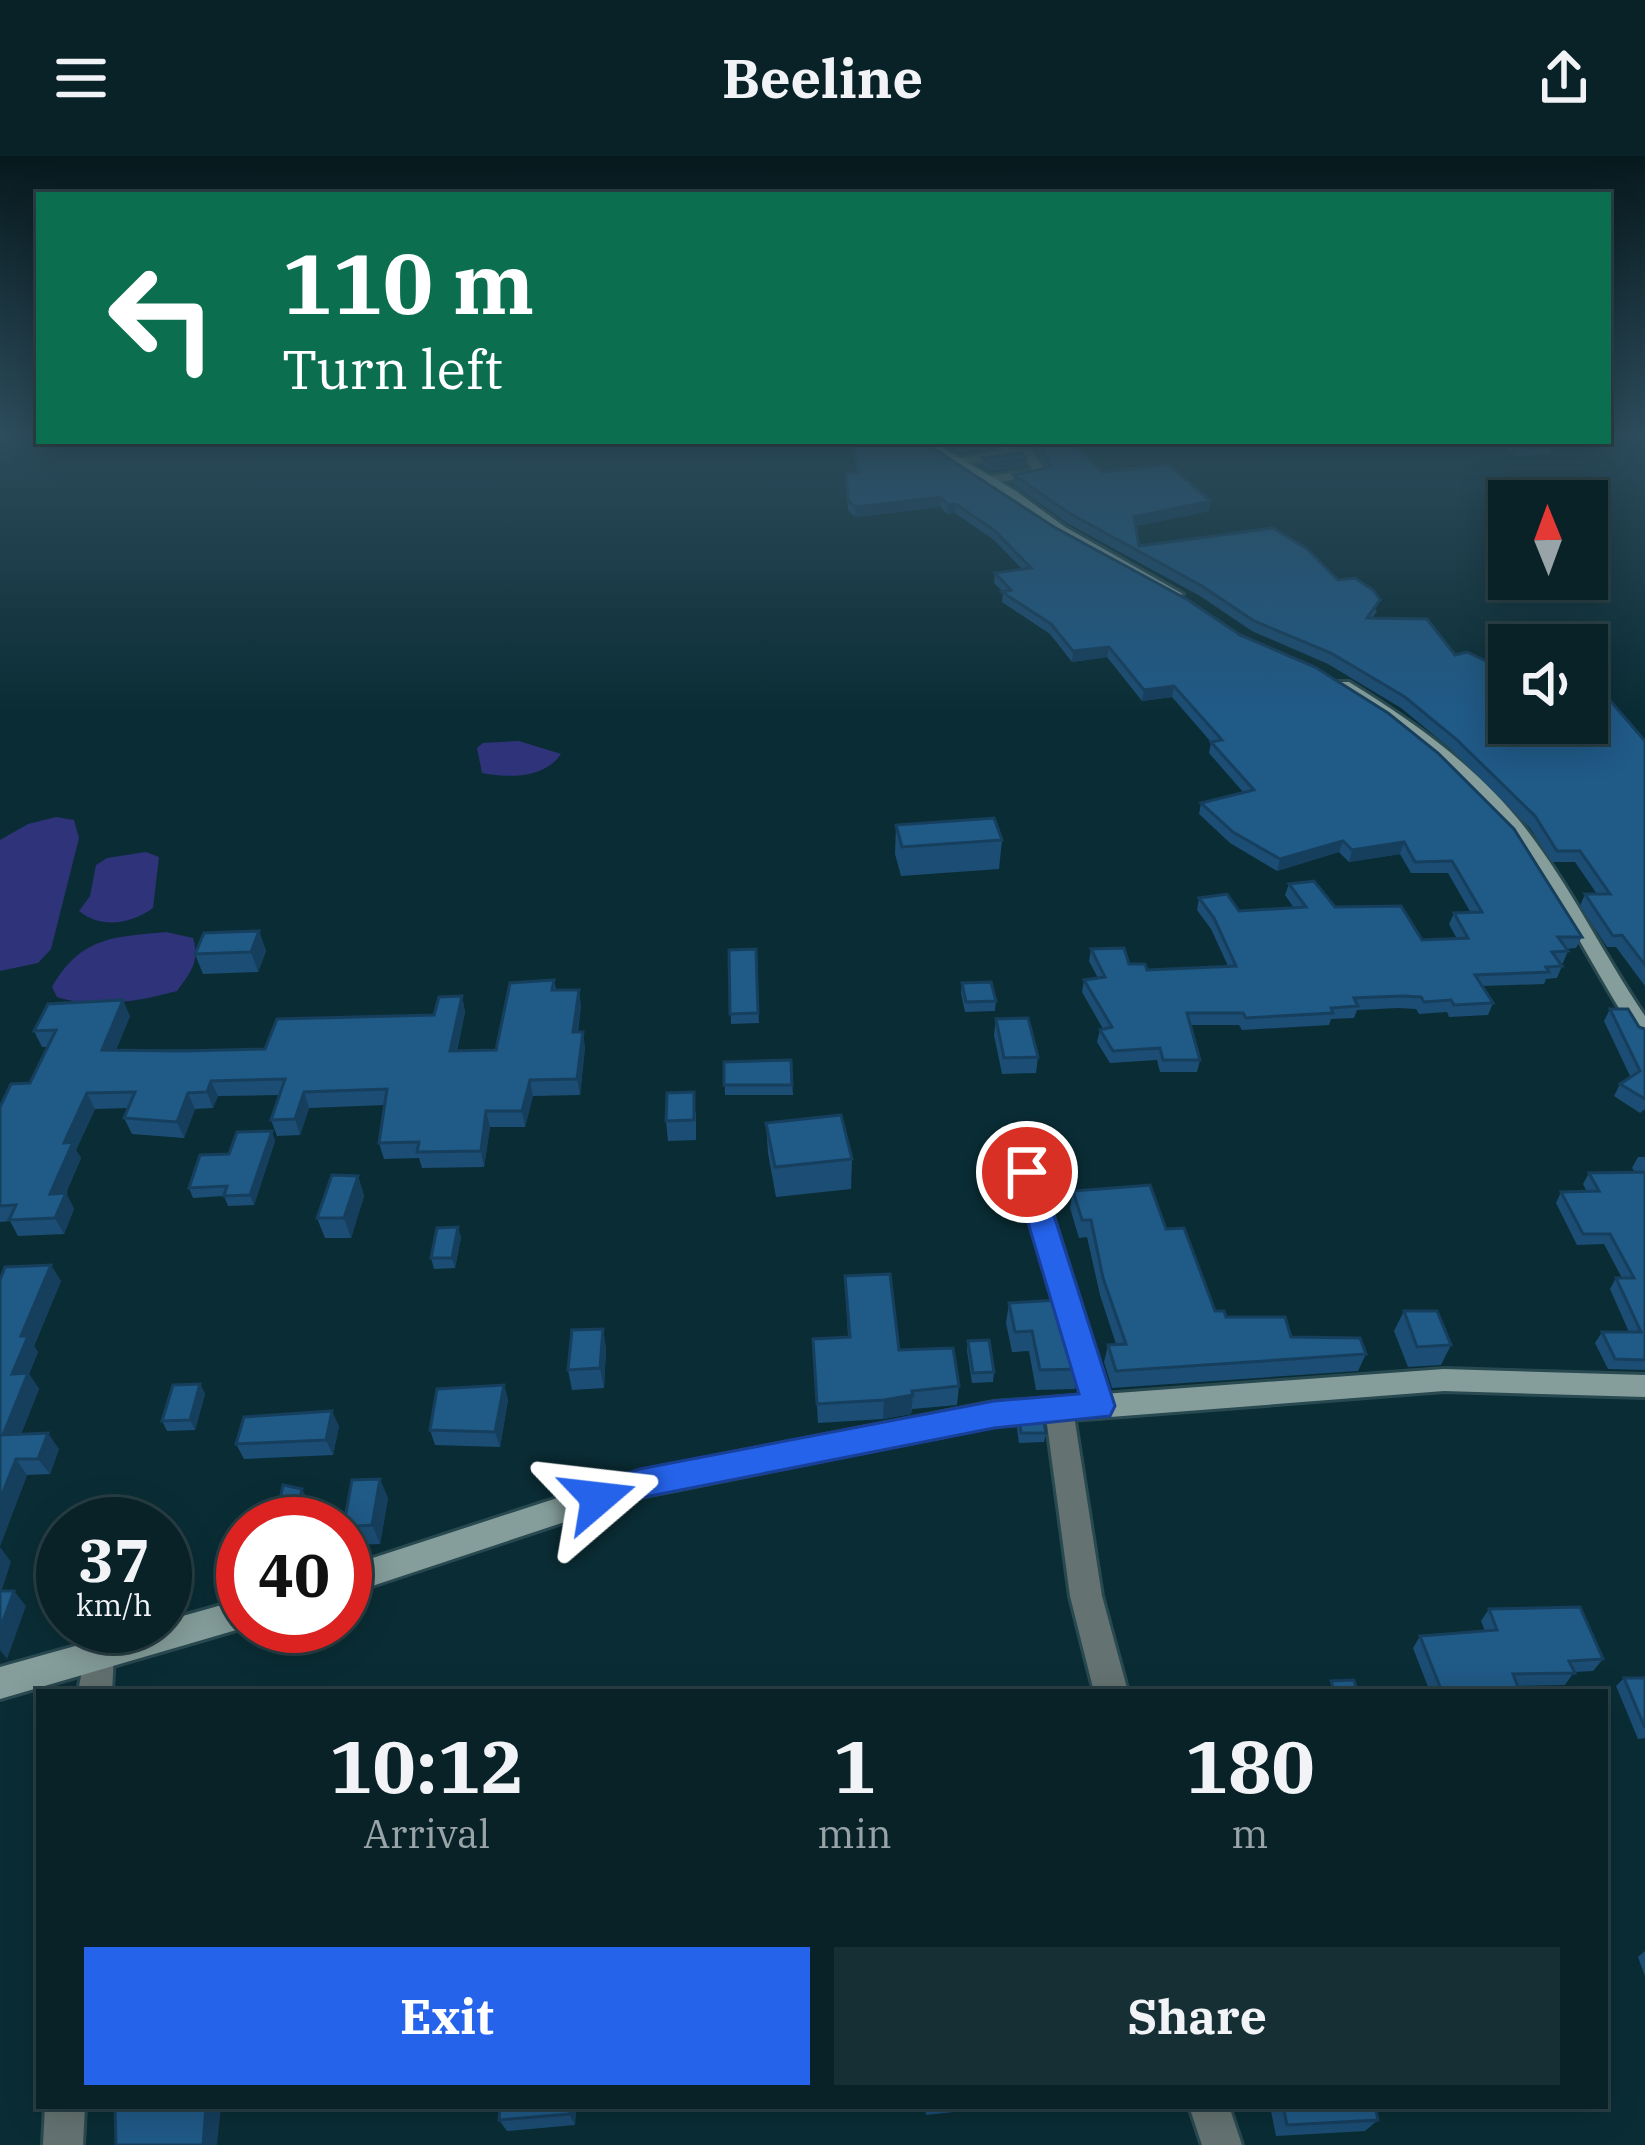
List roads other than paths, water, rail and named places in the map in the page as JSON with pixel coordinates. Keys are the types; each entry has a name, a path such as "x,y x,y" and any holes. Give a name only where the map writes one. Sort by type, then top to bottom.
{"main road":[{"path":"1056,527 1192,603"},
{"path":"1319,671 1393,716 1486,794 1520,835 1645,1033"},
{"path":"372,1572 640,1484 994,1414 1444,1380 1645,1386"},
{"path":"0,1683 216,1622"}],"street":[{"path":"1027,1172 1099,1406"},
{"path":"1059,1409 1087,1596 1110,1689"},
{"path":"95,1689 98,1655"},
{"path":"63,2145 65,2109"},
{"path":"1210,2109 1222,2145"}]}
